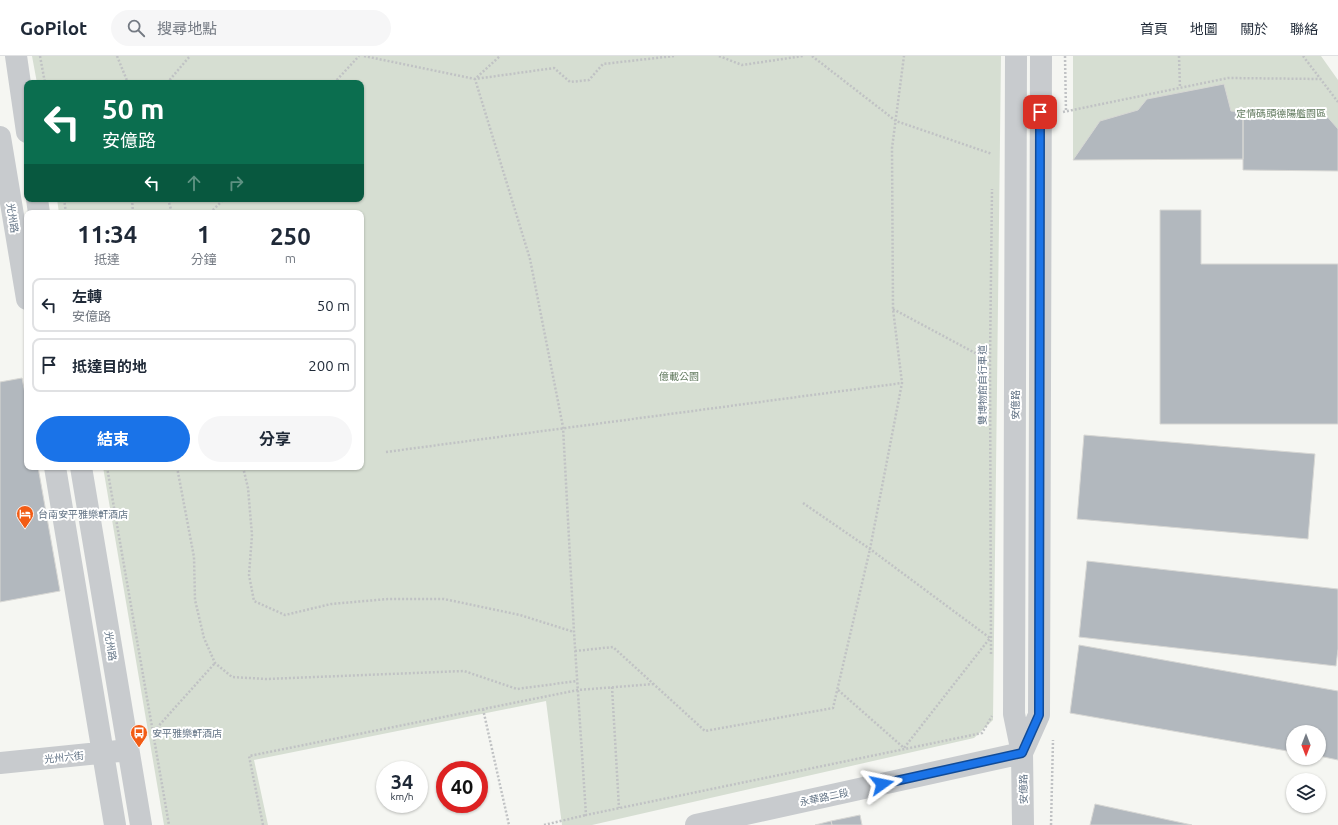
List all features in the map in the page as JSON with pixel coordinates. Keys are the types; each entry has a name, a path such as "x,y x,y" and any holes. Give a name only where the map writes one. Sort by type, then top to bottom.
{"street":[{"path":"16,56 24,111"},
{"name":"安億路","path":"1016,56 1014,714 1022,753 1024,825"},
{"name":"安億路","path":"1022,753 1039,715 1040,56"},
{"name":"光州路","path":"0,137 24,282"},
{"path":"56,470 115,825"},
{"name":"光州路","path":"81,470 141,825"},
{"name":"光州六街","path":"0,764 128,750"},
{"name":"永華路二段","path":"696,825 1022,753"}],"path":[{"path":"40,56 44,80"},
{"path":"117,56 127,80"},
{"path":"170,80 190,56"},
{"path":"337,80 359,56"},
{"path":"364,56 475,79 554,68 570,82 590,80 603,64 674,56"},
{"path":"475,79 500,56"},
{"path":"719,56 742,65 803,56"},
{"path":"812,56 896,121 992,154"},
{"path":"575,651 613,647 705,732 833,708 870,549 902,383 893,309 892,148 904,56"},
{"path":"1065,56 1066,112"},
{"path":"1179,56 1180,88"},
{"path":"1303,56 1338,102"},
{"path":"1040,112 1066,112 1228,78 1320,79"},
{"path":"475,79 530,259 563,427 575,651 586,815"},
{"path":"992,146 992,162"},
{"name":"雙博物館自行車道","path":"991,657 990,361 992,185"},
{"path":"213,210 221,202"},
{"path":"893,309 990,361"},
{"path":"386,452 563,427 902,383"},
{"path":"108,470 169,825"},
{"path":"178,470 194,557 195,600 204,638 215,663 232,677 266,679 464,671 518,689 577,681"},
{"path":"244,470 248,488 252,535 249,575 254,601 285,615 331,604 388,599 444,599 520,615 574,632"},
{"path":"803,503 870,549 990,638 904,748"},
{"path":"154,732 215,663"},
{"path":"263,825 249,756 578,690 654,684"},
{"path":"612,687 619,808"},
{"path":"837,689 904,748"},
{"path":"483,709 509,825"},
{"path":"544,825 982,732 993,714"}],"green space":[{"name":"億載公園","path":"32,56 1001,56 993,720 974,738 592,825 562,825 546,701 254,760 268,825 164,825 104,470 364,470 364,210 59,210 57,202 364,202 364,80 36,80"},
{"name":"定情碼頭德陽艦園區","path":"1073,56 1321,56 1338,80 1338,171 1243,170 1243,159 1073,160"}],"building":[{"path":"1224,84 1231,111 1243,112 1243,159 1073,160 1100,121 1138,110 1147,99"},
{"path":"1243,112 1324,113 1338,129 1338,171 1243,170"},
{"path":"1160,210 1201,210 1201,264 1338,264 1338,424 1160,424"},
{"name":"台南安平雅樂軒酒店","path":"22,378 24,388 24,470 39,470 60,591 0,602 0,382"},
{"path":"1084,435 1315,454 1308,539 1077,519"},
{"path":"1087,561 1338,589 1338,649 1336,666 1079,637"},
{"path":"1079,645 1338,691 1338,760 1326,757 1326,725 1286,725 1286,751 1070,713"},
{"path":"1095,804 1192,825 1090,825"},
{"path":"860,815 862,825 832,825 831,821"},
{"path":"831,821 832,825 815,825"}],"place":[{"name":"台南安平雅樂軒酒店","path":"25,529"},
{"name":"安平雅樂軒酒店","path":"139,748"}],"route":[{"path":"882,784 1022,753 1039,715 1040,112"}]}
